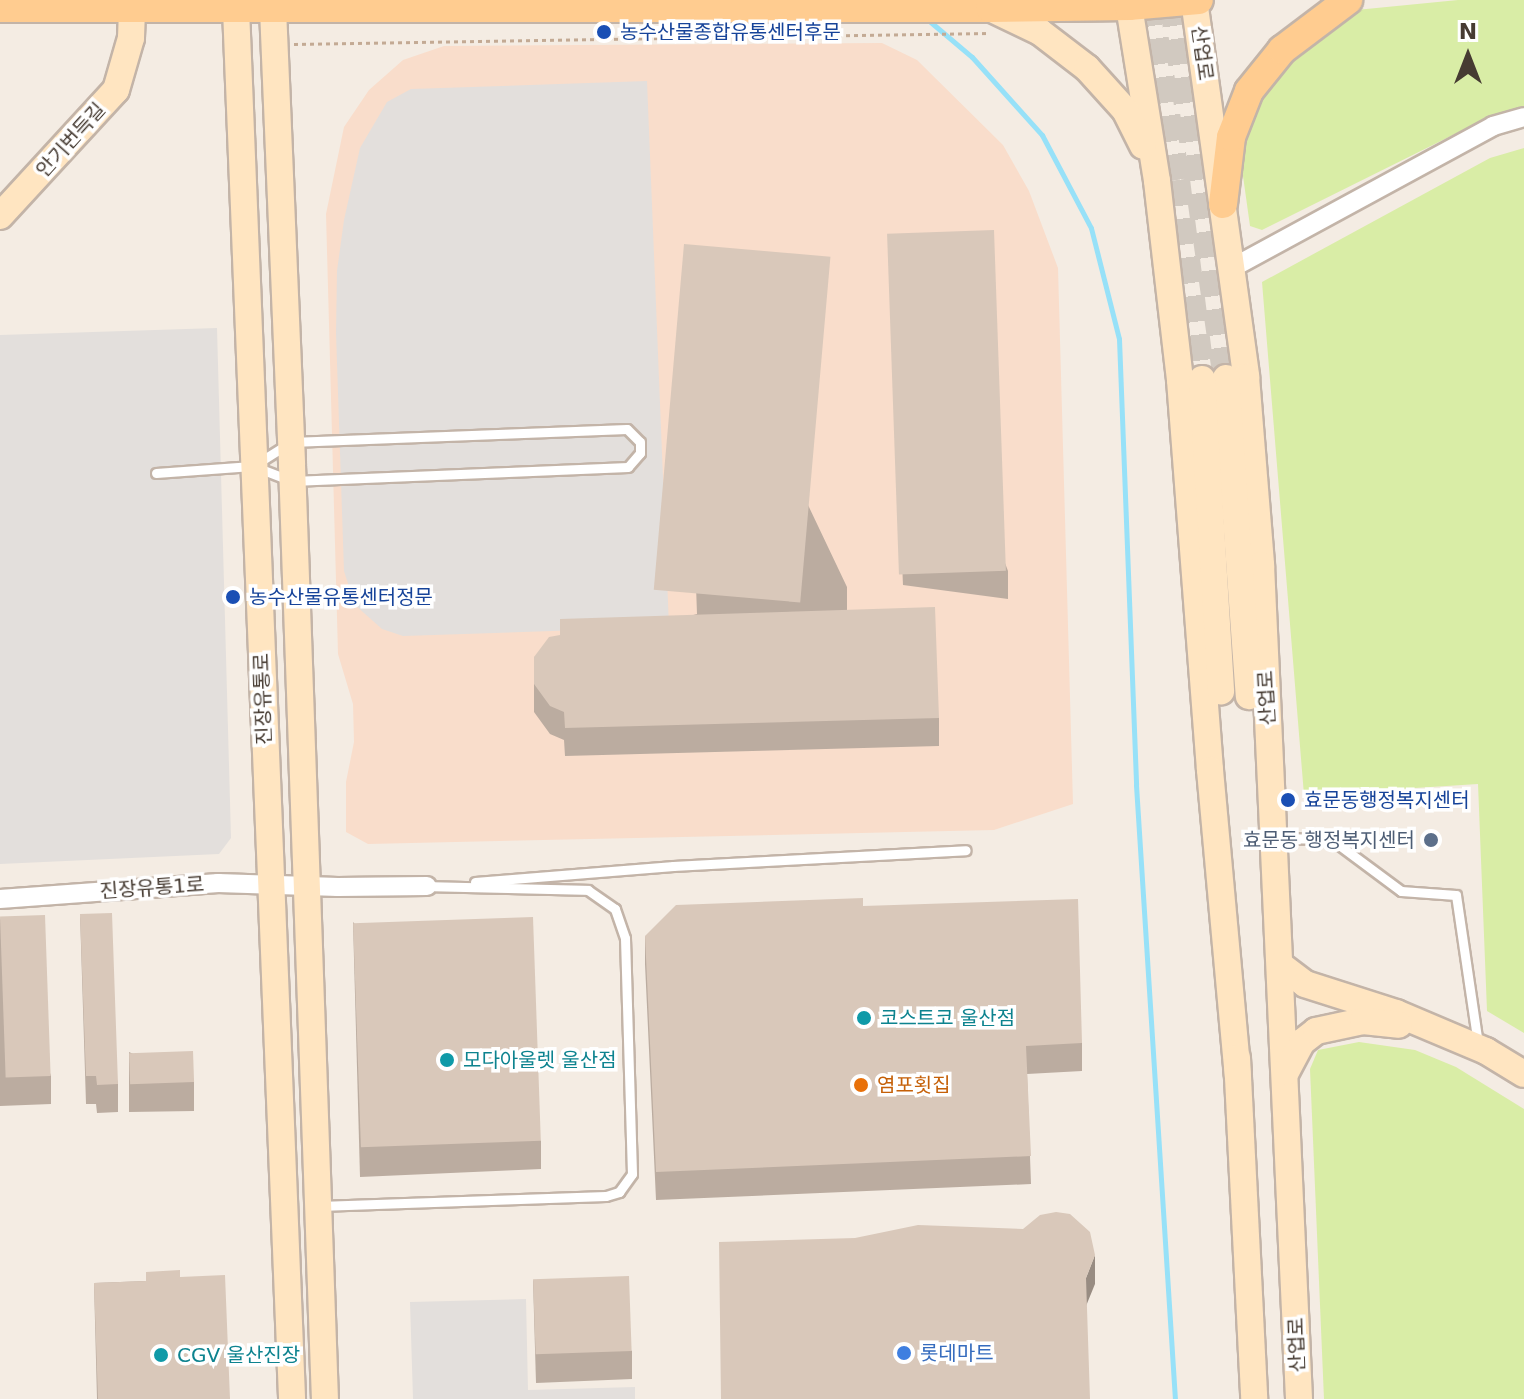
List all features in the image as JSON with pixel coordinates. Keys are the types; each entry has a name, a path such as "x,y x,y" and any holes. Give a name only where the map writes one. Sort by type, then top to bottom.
{"main road":[{"path":"974,17 1196,0"},
{"name":"산업로","path":"1196,0 1246,377 1261,565 1299,1399"},
{"path":"1223,204 1231,137 1249,91 1282,50 1348,0"},
{"name":"산업로","path":"1128,3 1157,181 1180,380 1210,770 1238,1075"},
{"name":"진장유통로","path":"238,4 253,466 292,1399"},
{"path":"0,8 271,4 869,9 974,17 1040,32 1087,68 1125,110 1138,133 1157,181"},
{"name":"진장유통로","path":"271,4 291,442 325,1399"},
{"name":"안기번득길","path":"0,216 116,90 129,51 132,8"},
{"name":"산업로","path":"1254,1399 1216,568 1214,379 1243,582 1288,1399"},
{"path":"1280,965 1305,984 1396,1013 1479,1048 1524,1074"},
{"path":"1286,1074 1302,1042 1316,1031 1336,1024 1394,1023 1441,1034"}],"street":[{"path":"1232,268 1493,126 1524,117"},
{"name":"진장유통1로","path":"0,899 218,883 427,886"}],"lane":[{"path":"156,473 253,466 292,481 628,467 640,453 640,442 627,429 291,442 253,466"},
{"path":"1274,838 1331,839 1401,891 1456,895 1479,1048"},
{"path":"427,886 673,866 966,850"},
{"path":"317,1206 606,1196 619,1192 632,1174 625,938 615,909 588,890 427,886"}],"path":[{"path":"274,44 929,34 974,17"}],"shaded area":[{"path":"882,43 917,60 1003,145 1029,191 1058,268 1073,804 994,830 368,844 346,832 346,782 354,742 353,704 338,654 326,214 344,127 369,90 403,60 444,46"},
{"path":"647,81 669,627 403,636 382,629 355,605 344,571 336,333 337,271 344,220 360,148 387,102 411,89"},
{"path":"217,328 231,838 219,854 0,864 0,335"},
{"path":"526,1299 528,1390 635,1387 635,1399 413,1399 410,1302"}],"green space":[{"path":"1458,0 1524,0 1524,110 1469,127 1262,230 1250,226 1243,176 1243,141 1249,114 1300,47 1356,10"},
{"path":"1524,148 1524,1033 1487,1011 1478,784 1304,795 1262,282 1490,158"},
{"path":"1359,1042 1415,1050 1456,1067 1524,1109 1524,1399 1324,1399 1310,1069 1318,1050"}],"building":[{"path":"994,230 1006,571 899,575 887,234"},
{"path":"684,244 830,257 800,602 654,590"},
{"path":"935,607 939,718 565,728 564,712 550,706 534,684 534,657 549,637 560,635 560,619"},
{"name":"코스트코 울산점","path":"863,898 863,906 1078,899 1082,1043 1026,1046 1031,1156 656,1172 645,936 676,905"},
{"path":"112,913 118,1084 97,1085 96,1076 86,1076 80,914"},
{"path":"45,915 51,1076 6,1077 0,917"},
{"name":"모다아울렛 울산점","path":"533,917 541,1141 361,1147 353,923"},
{"path":"193,1051 194,1082 130,1084 129,1053"},
{"name":"롯데마트","path":"1056,1212 1070,1214 1090,1232 1095,1255 1086,1278 1090,1399 721,1399 719,1242 855,1238 918,1225 1023,1229 1040,1215"},
{"name":"CGV 울산진장","path":"180,1270 180,1277 225,1275 230,1399 98,1399 94,1283 146,1281 146,1272"},
{"path":"629,1276 632,1351 536,1354 533,1279"}],"waterway":[{"path":"927,19 972,57 1042,135 1091,228 1119,339 1136,785 1175,1399"}],"tunnel":[{"path":"1150,0 1202,379"},
{"path":"1172,0 1226,378"}],"place":[{"name":"농수산물종합유통센터후문","path":"604,32"},
{"name":"농수산물유통센터정문","path":"233,597"},
{"name":"효문동행정복지센터","path":"1288,800"},
{"name":"효문동 행정복지센터","path":"1431,840"},
{"name":"코스트코 울산점","path":"864,1018"},
{"name":"모다아울렛 울산점","path":"447,1060"},
{"name":"염포횟집","path":"861,1085"},
{"name":"롯데마트","path":"904,1353"},
{"name":"CGV 울산진장","path":"161,1355"}]}
